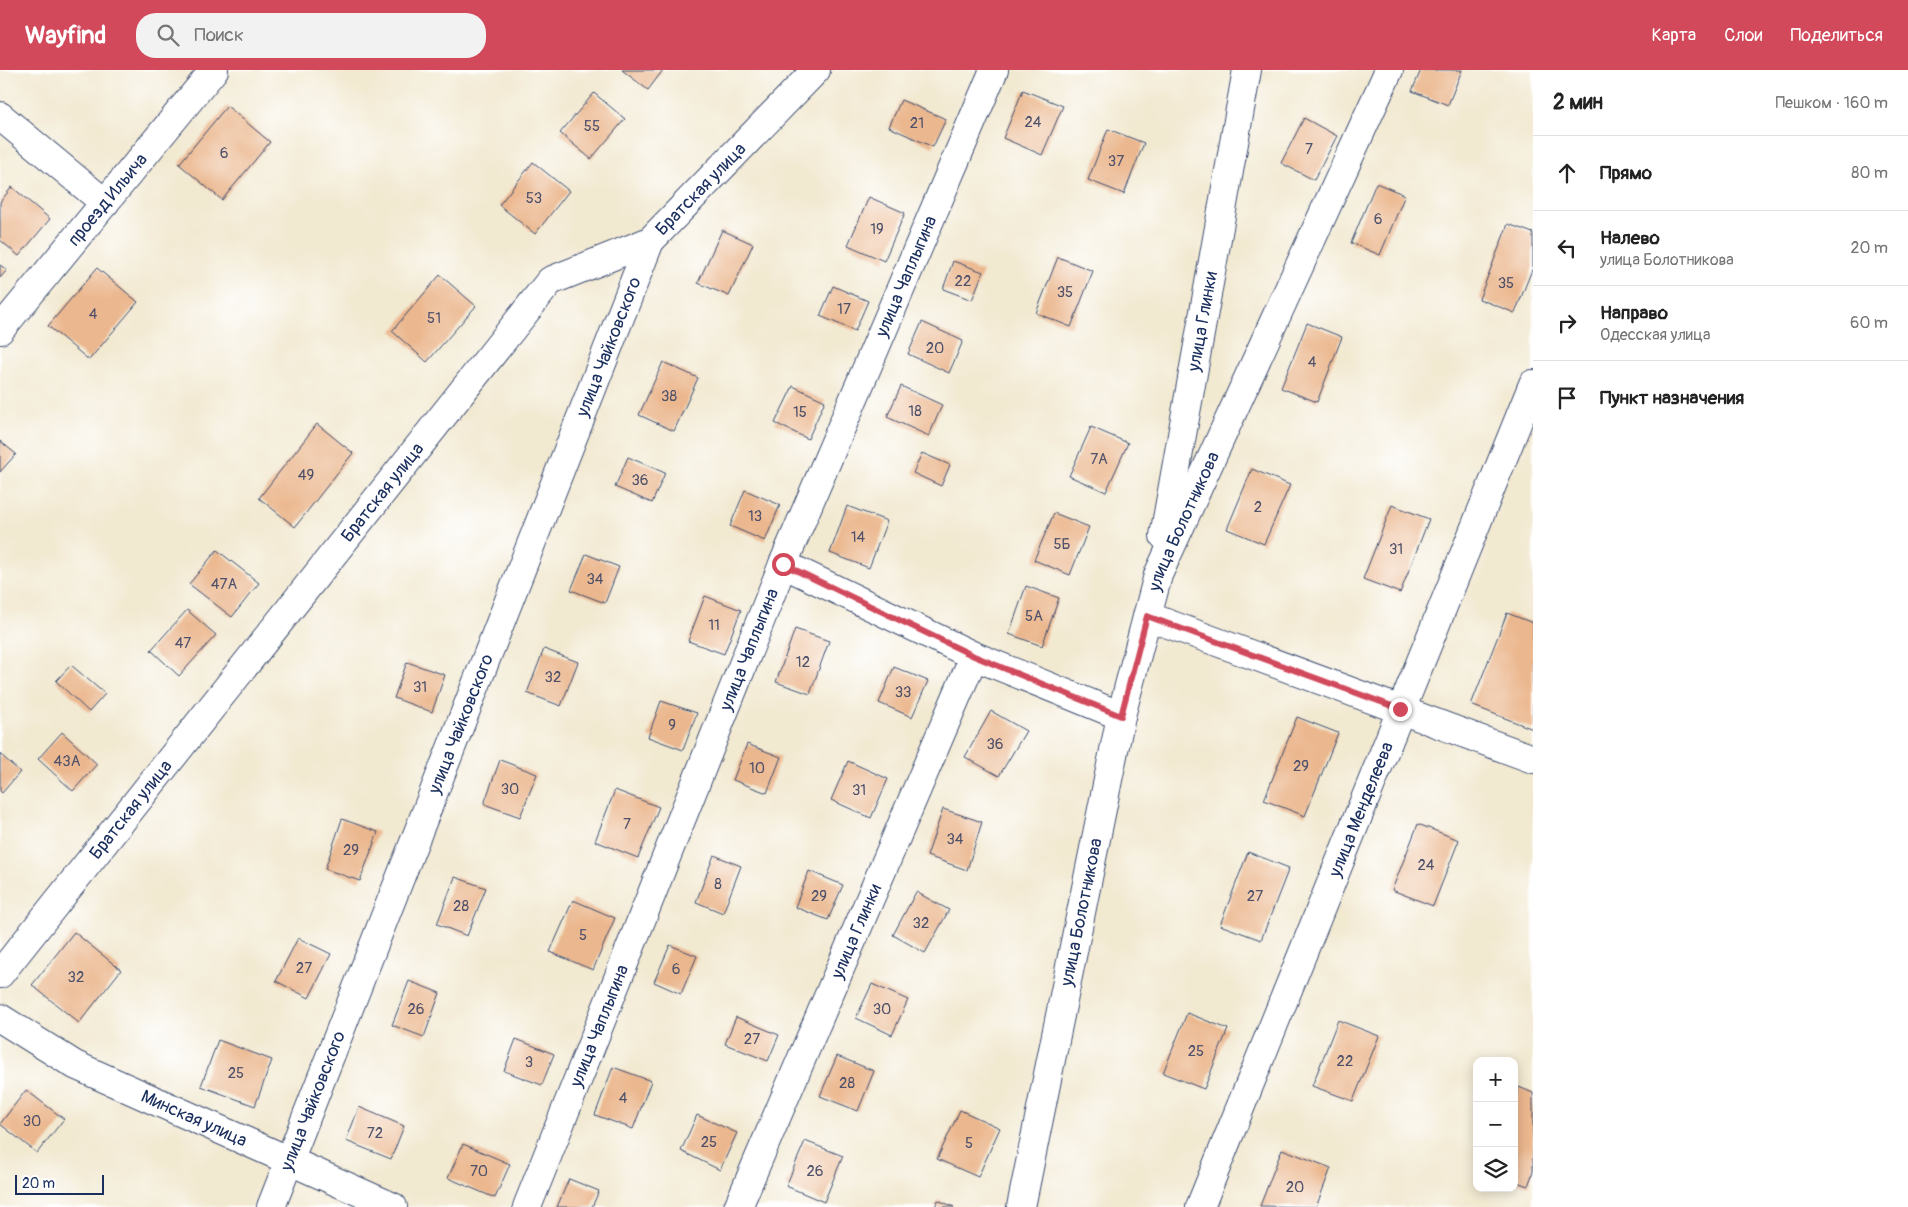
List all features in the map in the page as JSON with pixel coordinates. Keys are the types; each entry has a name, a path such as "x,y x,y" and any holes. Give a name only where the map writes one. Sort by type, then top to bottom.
{"street":[{"name":"проезд Ильича","path":"0,330 214,70"},
{"name":"Братская улица","path":"0,974 550,281 650,240 816,70"},
{"name":"улица Чаплыгина","path":"527,1207 783,564 994,70"},
{"name":"улица Глинки","path":"1158,575 1247,70"},
{"name":"улица Болотникова","path":"1021,1207 1121,716 1158,575 1389,70"},
{"path":"0,116 105,203"},
{"name":"улица Чайковского","path":"271,1207 650,240"},
{"name":"улица Менделеева","path":"1200,1207 1533,384"},
{"path":"783,564 974,656 1121,716"},
{"path":"1147,616 1533,759"},
{"name":"улица Глинки","path":"738,1207 974,656"},
{"name":"Минская улица","path":"0,1018 75,1065 393,1207"}],"building":[{"path":"622,70 663,70 648,90"},
{"path":"1421,70 1462,70 1448,105 1412,91"},
{"path":"1023,90 1063,106 1042,155 1003,138"},
{"path":"594,93 625,119 591,159 560,133"},
{"path":"901,100 946,119 933,147 889,127"},
{"path":"227,106 270,142 222,200 179,164"},
{"path":"1304,118 1337,136 1314,180 1281,163"},
{"path":"1108,129 1144,143 1124,194 1088,180"},
{"path":"533,162 569,191 535,234 499,205"},
{"path":"1376,183 1405,195 1380,255 1351,243"},
{"path":"12,187 50,219 19,256 0,240 0,202"},
{"path":"869,197 905,213 884,261 848,245"},
{"path":"1508,224 1533,233 1533,267 1515,313 1479,299"},
{"path":"722,230 753,244 729,296 698,283"},
{"path":"1058,257 1093,271 1071,327 1036,313"},
{"path":"953,261 983,272 972,300 943,289"},
{"path":"0,265 7,270 0,278"},
{"path":"97,268 138,302 89,360 48,326"},
{"path":"440,275 476,306 427,362 392,331"},
{"path":"833,286 868,301 855,331 820,316"},
{"path":"922,322 963,341 949,373 908,354"},
{"path":"1307,323 1342,337 1317,402 1281,388"},
{"path":"663,362 698,378 674,431 639,415"},
{"path":"793,386 825,401 808,439 775,423"},
{"path":"901,386 942,405 929,436 887,417"},
{"path":"317,424 353,453 295,527 259,498"},
{"path":"1091,427 1128,443 1106,492 1069,476"},
{"path":"0,441 16,454 0,472"},
{"path":"922,453 950,465 941,486 913,473"},
{"path":"628,457 665,473 652,503 615,487"},
{"path":"1252,469 1290,485 1264,544 1227,529"},
{"path":"745,490 780,505 765,541 730,526"},
{"path":"1392,505 1429,519 1400,593 1363,579"},
{"path":"847,506 887,521 869,568 830,553"},
{"path":"1054,513 1089,527 1070,575 1034,560"},
{"path":"217,550 259,583 232,617 189,584"},
{"path":"586,554 619,567 605,603 571,590"},
{"path":"1026,586 1059,598 1042,646 1009,634"},
{"path":"705,596 741,610 724,654 688,641"},
{"path":"187,610 216,635 179,676 151,650"},
{"path":"1507,613 1533,623 1533,729 1471,705"},
{"path":"795,629 829,641 810,694 776,682"},
{"path":"544,649 578,662 561,706 527,693"},
{"path":"407,662 445,675 432,712 394,698"},
{"path":"71,665 105,694 89,712 56,681"},
{"path":"894,667 928,681 912,717 879,703"},
{"path":"661,701 697,713 683,750 648,737"},
{"path":"991,711 1026,731 999,776 965,757"},
{"path":"1297,717 1338,733 1305,816 1264,800"},
{"path":"62,732 97,764 73,791 38,759"},
{"path":"747,744 781,757 767,793 733,780"},
{"path":"0,754 20,772 2,793 0,791"},
{"path":"500,760 537,774 520,817 484,804"},
{"path":"848,761 888,779 871,818 831,800"},
{"path":"615,790 659,807 638,858 595,841"},
{"path":"943,809 982,822 967,870 927,856"},
{"path":"342,819 378,832 360,881 325,869"},
{"path":"1418,824 1459,840 1433,906 1392,890"},
{"path":"1248,852 1289,868 1261,940 1220,925"},
{"path":"714,855 741,866 723,913 696,902"},
{"path":"809,871 843,885 828,920 795,907"},
{"path":"455,877 486,888 467,936 437,924"},
{"path":"916,892 949,910 925,953 893,935"},
{"path":"573,900 615,918 593,970 550,952"},
{"path":"74,932 121,970 79,1023 32,985"},
{"path":"298,938 331,954 309,998 276,981"},
{"path":"670,945 697,956 681,994 654,982"},
{"path":"409,981 440,993 424,1037 392,1025"},
{"path":"872,984 908,1000 892,1035 856,1018"},
{"path":"1187,1013 1228,1029 1204,1089 1163,1073"},
{"path":"736,1017 779,1035 768,1061 725,1044"},
{"path":"1338,1020 1379,1036 1353,1101 1312,1086"},
{"path":"516,1039 554,1054 542,1085 504,1071"},
{"path":"218,1040 272,1060 255,1106 201,1086"},
{"path":"837,1056 874,1071 858,1111 820,1096"},
{"path":"613,1067 651,1081 633,1129 595,1115"},
{"path":"1519,1087 1533,1093 1533,1172 1528,1186 1518,1182"},
{"path":"26,1090 64,1119 37,1153 0,1124"},
{"path":"359,1107 404,1126 391,1159 346,1141"},
{"path":"960,1110 1000,1128 978,1177 937,1159"},
{"path":"697,1115 737,1133 720,1170 681,1151"},
{"path":"805,1141 843,1156 824,1202 786,1186"},
{"path":"463,1144 510,1164 495,1198 448,1178"},
{"path":"1282,1149 1331,1168 1316,1207 1260,1206"},
{"path":"569,1179 599,1191 592,1207 557,1207"},
{"path":"938,1200 954,1207 935,1207"}],"route":[{"path":"783,564 974,656 1121,716 1147,616 1400,709"}]}
